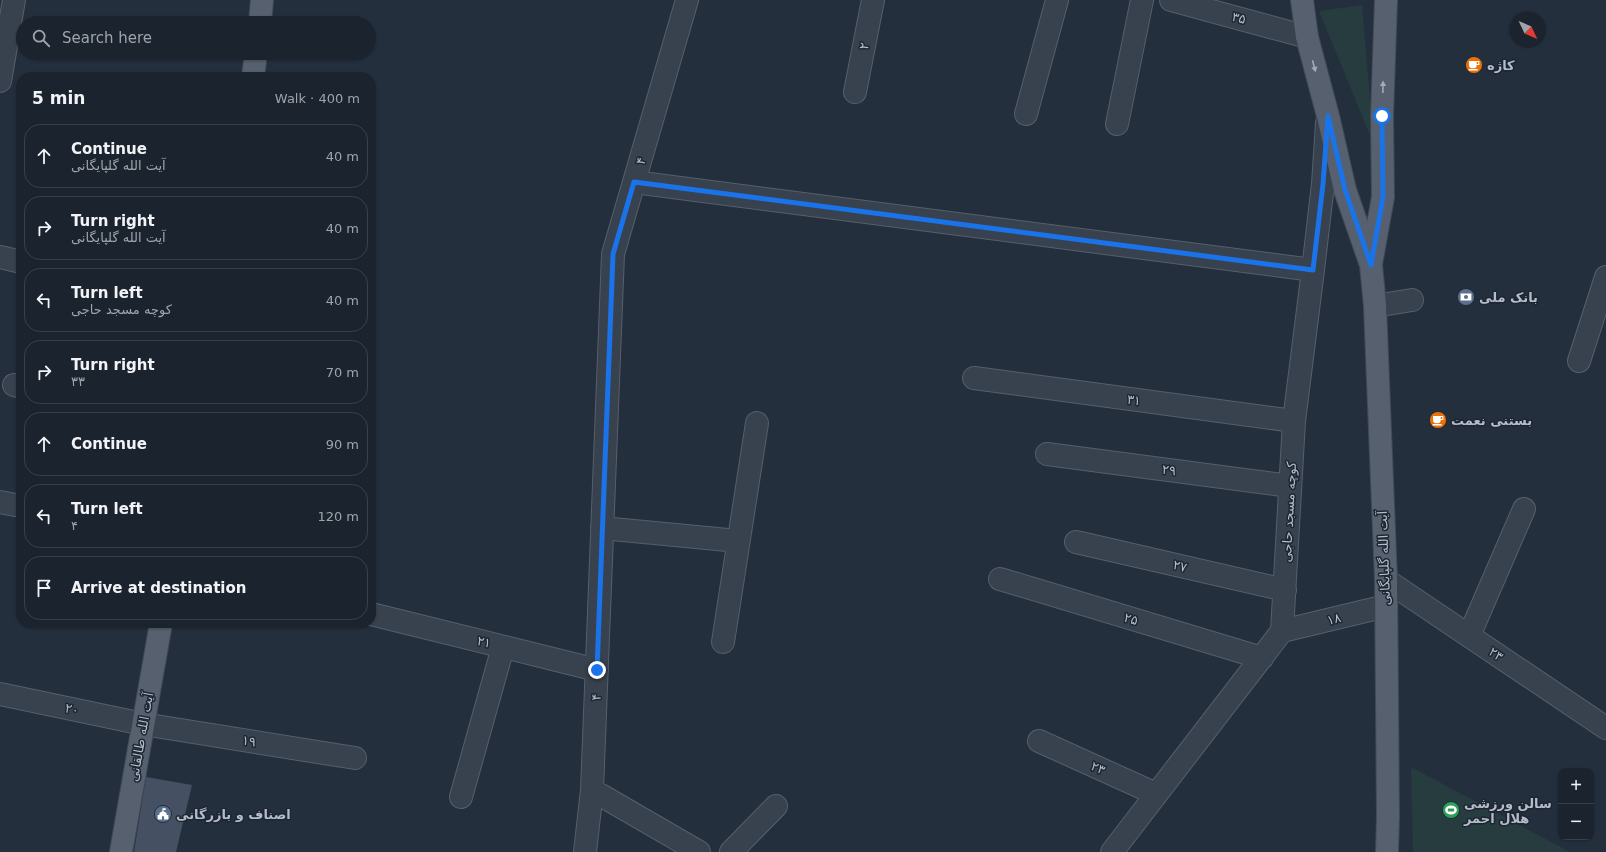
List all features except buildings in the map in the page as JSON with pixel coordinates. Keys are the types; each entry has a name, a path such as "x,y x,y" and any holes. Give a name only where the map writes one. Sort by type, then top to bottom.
{"main road":[{"path":"261,16 262,0"},
{"name":"آیت الله گلپایگانی","path":"1302,0 1306,37 1328,116 1345,190 1371,265 1375,306 1386,580 1387,852"},
{"name":"آیت الله گلپایگانی","path":"1371,265 1383,197 1383,108 1386,0"},
{"path":"254,72 255,60"},
{"name":"آیت الله طالقانی","path":"126,846 143,724 160,628"}],"street":[{"path":"0,81 14,0"},
{"name":"۴","path":"585,852 592,790 613,254 687,0"},
{"name":"۲","path":"855,92 873,0"},
{"path":"1026,114 1057,0"},
{"path":"1117,124 1142,0"},
{"name":"۳۵","path":"1171,0 1306,37"},
{"name":"کوچه مسجد حاجی","path":"1282,631 1294,421 1323,184 1328,116"},
{"path":"634,182 1313,270"},
{"path":"0,257 16,261"},
{"path":"1579,361 1606,277"},
{"path":"1375,306 1412,300"},
{"name":"۳۱","path":"974,378 1294,421"},
{"path":"722,642 757,423"},
{"name":"۲۹","path":"1047,454 1290,486"},
{"path":"0,502 16,505"},
{"path":"1469,636 1524,509"},
{"path":"602,528 738,541"},
{"name":"۲۷","path":"1076,542 1285,590"},
{"name":"۲۵","path":"1000,579 1262,658"},
{"name":"۲۳","path":"1386,580 1606,728"},
{"name":"۱۸","path":"1282,631 1386,606"},
{"name":"۲۱","path":"376,615 597,670"},
{"path":"1112,852 1282,631"},
{"path":"461,797 503,647"},
{"name":"۲۰","path":"0,694 143,724"},
{"name":"۱۹","path":"143,724 355,758"},
{"name":"۲۳","path":"1039,741 1156,794"},
{"path":"592,790 698,852"},
{"path":"731,852 776,806"}],"green space":[{"path":"1362,5 1374,145 1319,11"},
{"name":"سالن ورزشی هلال احمر","path":"1411,767 1570,852 1413,852"}],"place":[{"name":"کاژه","path":"1474,65"},
{"name":"بانک ملی","path":"1466,297"},
{"name":"بستنی نعمت","path":"1438,420"},
{"name":"سالن ورزشی هلال احمر","path":"1451,810"},
{"name":"اصناف و بازرگانی","path":"163,814"}],"route":[{"path":"597,670 613,254 634,182 1313,270 1323,184 1328,116 1345,190 1371,265 1383,197 1382,116"}]}
